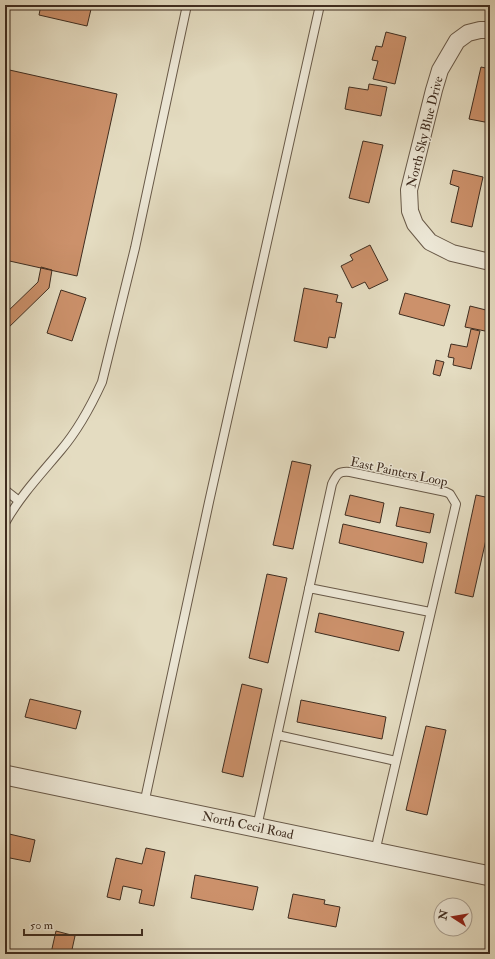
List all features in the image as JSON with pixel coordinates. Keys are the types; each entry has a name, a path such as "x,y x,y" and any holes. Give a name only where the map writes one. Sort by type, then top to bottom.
{"street":[{"name":"North Sky Blue Drive","path":"490,30 480,30 468,33 458,41 440,70 410,190 410,211 415,224 430,242 452,253 490,262"},
{"name":"North Cecil Road","path":"5,775 490,876"}],"lane":[{"path":"5,523 31,485 62,449 94,400 102,382 135,248 187,5"},
{"path":"144,804 204,523 320,5"},
{"name":"East Painters Loop","path":"256,827 332,484 337,474 342,472 350,472 446,492 450,494 456,504 375,852"},
{"path":"5,490 19,502"},
{"path":"309,588 430,612"},
{"path":"277,735 396,761"}],"building":[{"path":"41,5 92,5 87,26 39,15"},
{"path":"386,32 406,37 395,84 373,79 378,61 372,60 376,46 382,47"},
{"path":"481,67 490,69 490,123 469,119"},
{"path":"5,69 117,94 77,276 5,260"},
{"path":"369,84 387,87 381,116 345,109 349,87 368,90"},
{"path":"363,141 383,145 369,203 349,198"},
{"path":"453,170 483,177 472,227 451,222 459,187 450,184"},
{"path":"370,245 388,280 369,289 365,282 352,288 341,266 353,260 350,255"},
{"path":"41,267 52,270 49,288 5,331 5,314 38,282"},
{"path":"304,288 338,295 336,302 342,303 335,338 329,337 327,348 294,341"},
{"path":"61,290 86,298 72,341 47,333"},
{"path":"405,293 450,305 444,326 399,314"},
{"path":"470,306 490,311 490,332 465,327"},
{"path":"471,329 480,331 471,369 453,365 454,358 448,357 451,344 467,347"},
{"path":"436,360 444,362 440,376 433,374"},
{"path":"292,461 311,465 293,549 273,545"},
{"path":"350,495 384,503 380,523 345,515"},
{"path":"476,495 490,498 490,522 473,597 455,593"},
{"path":"400,507 434,514 430,533 396,526"},
{"path":"343,524 427,543 423,563 339,543"},
{"path":"267,574 287,578 268,663 249,658"},
{"path":"319,613 404,632 399,651 315,632"},
{"path":"242,684 262,689 243,777 222,772"},
{"path":"30,699 81,711 76,729 25,717"},
{"path":"301,700 386,717 382,739 297,722"},
{"path":"426,726 446,730 427,815 406,810"},
{"path":"5,833 35,840 30,862 5,857"},
{"path":"146,848 165,852 154,906 139,903 142,890 123,886 120,900 107,897 116,858 142,864"},
{"path":"195,875 258,887 253,910 191,898"},
{"path":"293,894 325,900 324,904 340,907 336,927 288,918"},
{"path":"56,931 75,936 71,954 39,954 40,950 51,953"}]}
